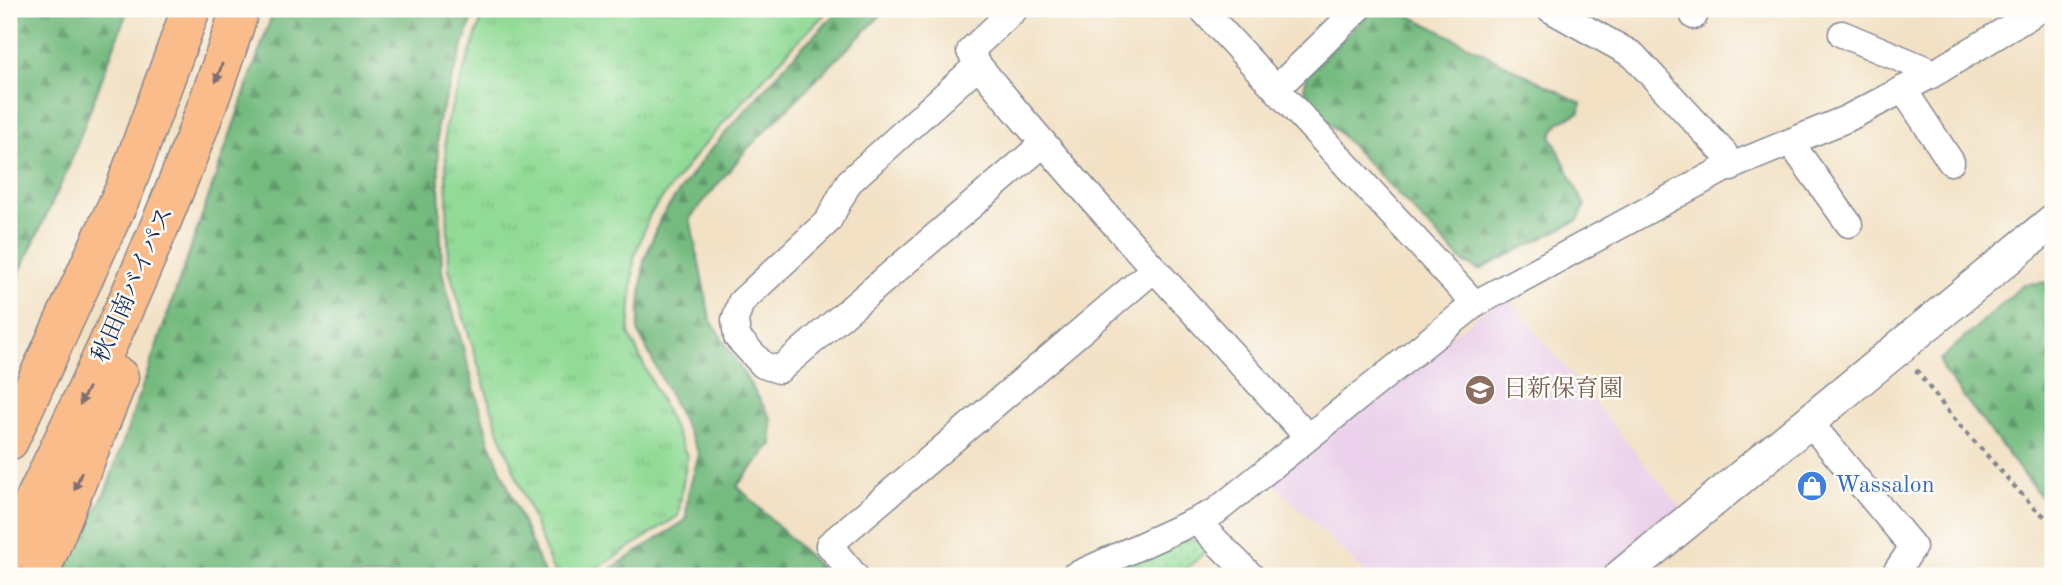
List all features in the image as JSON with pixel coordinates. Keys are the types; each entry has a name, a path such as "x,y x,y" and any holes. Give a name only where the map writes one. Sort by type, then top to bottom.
{"highway":[{"name":"秋田南バイパス","path":"9,441 125,188 191,9"},
{"name":"秋田南バイパス","path":"9,553 89,387 196,140 240,9"},
{"path":"9,381 45,313 117,161 151,122"},
{"path":"39,576 189,204 196,140"}],"street":[{"path":"1015,9 970,51 978,65 1153,270 1307,436"},
{"path":"1202,9 1475,304"},
{"path":"1276,89 1358,9"},
{"path":"1550,9 1633,55 1724,153 1731,168"},
{"path":"1074,576 1215,512 1475,304 1731,168 1846,119 1931,75 2041,9"},
{"path":"1842,34 1925,69 1931,75"},
{"path":"978,65 849,182 828,221 741,302 735,320 737,337 763,365 779,370 1043,144"},
{"path":"1903,89 1951,162"},
{"path":"1790,142 1849,224"},
{"path":"1636,572 2053,221"},
{"path":"855,576 829,545 1153,270"},
{"path":"1810,423 1913,547 1896,572"},
{"path":"1198,522 1251,576"}],"path":[{"path":"1899,349 1950,414 2033,507 2053,523"}],"shaded area":[{"name":"日新保育園","path":"1505,294 1682,509 1599,576 1369,576 1270,480"}],"green space":[{"path":"9,9 128,9 68,169 9,295"},
{"path":"274,9 475,9 437,126 442,272 489,441 545,576 62,576 107,488"},
{"path":"485,9 830,9 790,49 701,148 650,214 634,258 629,334 687,456 678,516 586,576 561,576 553,570 498,429 449,269 445,127"},
{"path":"841,9 887,9 746,150 690,218 710,319 771,418 772,444 737,486 829,576 600,576 686,520 688,494 699,454 638,331 644,261 661,217 706,155 801,48"},
{"path":"1373,9 1397,9 1581,103 1580,112 1559,122 1551,136 1585,206 1578,220 1479,270 1462,261 1315,108 1304,88 1308,73"},
{"path":"2053,282 2053,507 2044,501 1943,370 1940,360 2024,284"},
{"path":"1188,539 1201,541 1209,549 1178,576 1097,576"}],"place":[{"name":"日新保育園","path":"1480,390"},
{"name":"Wassalon","path":"1812,486"}]}
